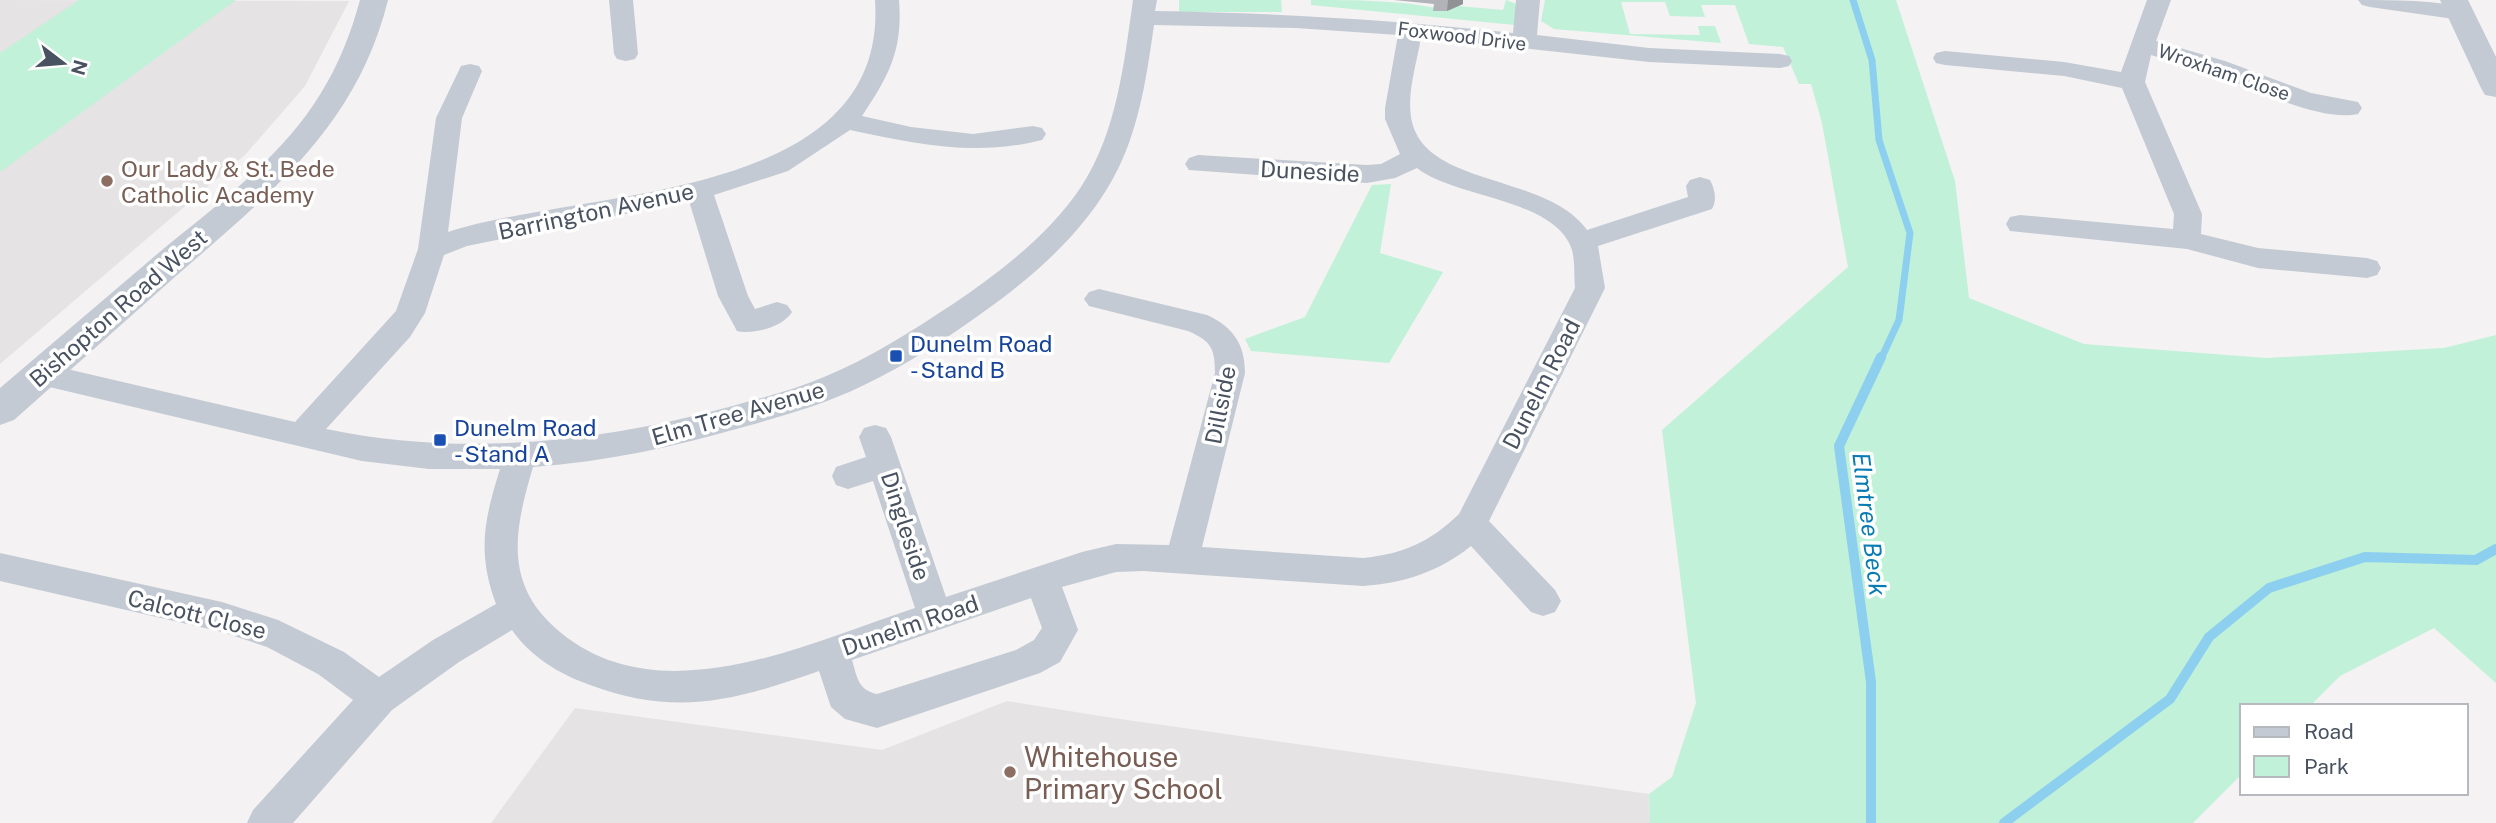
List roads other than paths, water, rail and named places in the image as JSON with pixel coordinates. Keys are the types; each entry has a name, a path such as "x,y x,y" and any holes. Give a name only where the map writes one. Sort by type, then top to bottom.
{"street":[{"name":"Bishopton Road West","path":"0,410 217,223 320,119 346,77 369,20 374,0"},
{"path":"621,0 626,54"},
{"name":"Barrington Avenue","path":"432,249 461,238 699,190 779,165 846,121 869,89 882,62 889,26 887,0"},
{"path":"1524,43 1528,0"},
{"path":"2159,0 2135,64 2132,82 2188,214 2187,240"},
{"path":"2370,0 2458,7 2496,88"},
{"name":"Elm Tree Avenue","path":"41,374 361,449 428,456 520,457 596,449 682,433 774,407 835,386 896,356 975,304 1013,275 1051,240 1091,192 1111,155 1133,89 1144,9"},
{"name":"Foxwood Drive","path":"1144,9 1411,29 1650,55 1780,61"},
{"path":"1411,29 1398,97 1398,121 1405,141 1417,157"},
{"name":"Wroxham Close","path":"2142,45 2216,66 2304,106 2349,108"},
{"path":"1945,58 2005,72 2064,69 2132,82"},
{"path":"301,436 399,329 410,313 432,249 449,118 470,71"},
{"path":"846,121 911,135 973,142 1033,134"},
{"name":"Dunelm Road","path":"520,457 500,541 503,576 516,610 538,639 577,666 628,682 685,688 737,681 1116,558 1182,559 1363,572 1389,571 1437,554 1454,543 1471,524 1590,288 1591,272 1582,241 1557,214 1537,203 1433,169 1417,157"},
{"name":"Duneside","path":"1198,164 1367,174 1386,172 1417,157"},
{"path":"699,190 733,296 748,323 777,312"},
{"path":"1582,241 1626,229 1669,211 1708,203"},
{"path":"2020,224 2061,219 2187,240 2258,258 2310,251 2367,268"},
{"name":"Dillside","path":"1099,299 1125,318 1196,322 1211,329 1223,340 1230,355 1226,392 1182,559"},
{"name":"Dingleside","path":"848,476 880,450 935,616"},
{"path":"1471,524 1543,601"},
{"name":"Calcott Close","path":"0,567 222,617 278,635 331,663 379,698"},
{"path":"832,652 844,695 858,707 877,710 913,701 1027,662 1047,651 1060,630 1042,580"},
{"path":"267,823 379,698 446,651 516,610"}],"waterway":[{"name":"Elmtree Beck","path":"1853,0 1872,60 1879,140 1910,233 1899,320 1881,359"},
{"name":"Elmtree Beck","path":"1871,823 1871,682 1839,446 1881,357"},
{"path":"2004,823 2170,699 2209,637 2269,588 2365,557 2476,560 2496,549"}],"place":[{"name":"Our Lady & St. Bede Catholic Academy","path":"107,181"},
{"name":"Dunelm Road - Stand B","path":"896,356"},
{"name":"Dunelm Road - Stand A","path":"440,440"},
{"name":"Whitehouse Primary School","path":"1010,772"}]}
